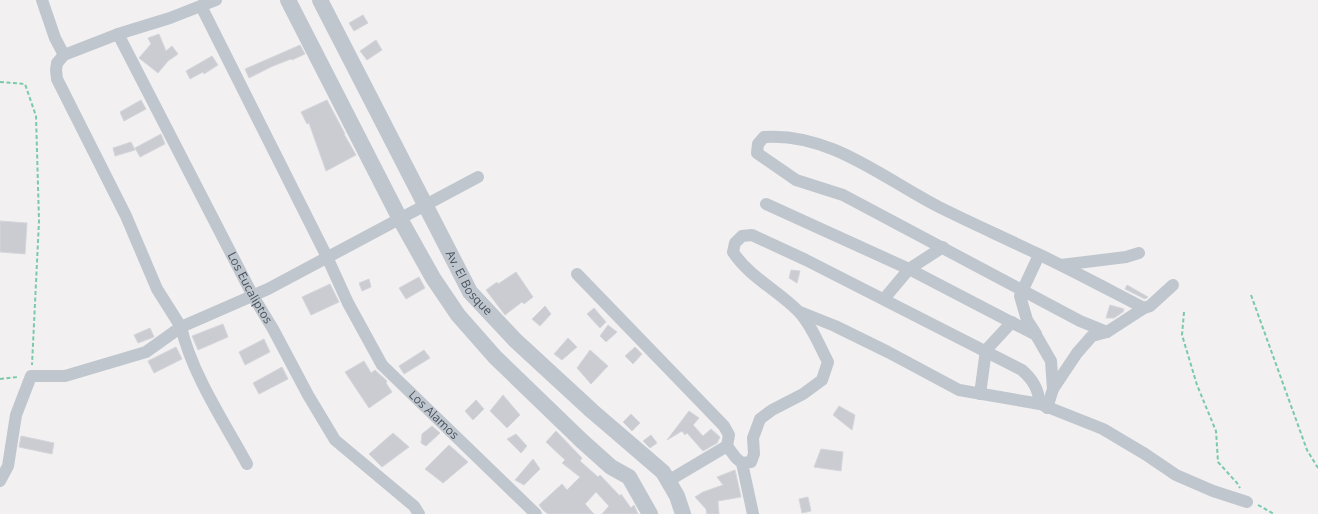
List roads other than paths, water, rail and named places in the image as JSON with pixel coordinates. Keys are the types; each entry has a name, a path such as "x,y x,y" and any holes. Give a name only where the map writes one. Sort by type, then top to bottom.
{"street":[{"path":"42,0 55,38 64,55"},
{"path":"216,0 64,55 57,63 56,70 57,79 126,216 157,290 181,327 186,347 216,409 247,464"},
{"path":"288,0 400,219 433,278 458,315 495,357 582,442 611,467 629,477 650,514"},
{"name":"Av. El Bosque","path":"320,0 470,292 515,340 592,411 663,472 677,496 683,514"},
{"name":"Los Alamos","path":"201,6 327,257 348,303 382,365 536,514"},
{"name":"Los Eucaliptos","path":"118,34 253,296 335,440 414,506 419,514"},
{"path":"1107,332 1080,321 843,195 796,180 762,158 757,153 758,144 764,137 782,136 802,140 860,161 937,206 1039,254 1144,308"},
{"path":"0,481 8,466 16,415 31,376 65,376 146,352 181,327 253,296 426,206 478,176"},
{"path":"766,204 909,269 1036,335"},
{"path":"742,463 751,462 754,454 753,438 760,419 772,410 803,394 822,380 828,362 808,323 798,311 739,261 733,252 736,243 742,236 752,236 986,350 1022,370 1034,380 1044,406"},
{"path":"884,300 909,269 943,248"},
{"path":"1060,265 1126,256 1139,252"},
{"path":"1039,254 1020,296 1027,320 1051,361 1053,389"},
{"path":"577,274 724,426 729,435 727,446 742,463 753,514"},
{"path":"1044,406 1053,389 1092,336 1107,332 1150,306 1173,285"},
{"path":"798,311 836,326 871,343 959,390 1044,406 1103,429 1146,454 1176,475 1213,491 1247,502"},
{"path":"980,394 986,350 1012,322"},
{"path":"668,481 727,446"}]}
